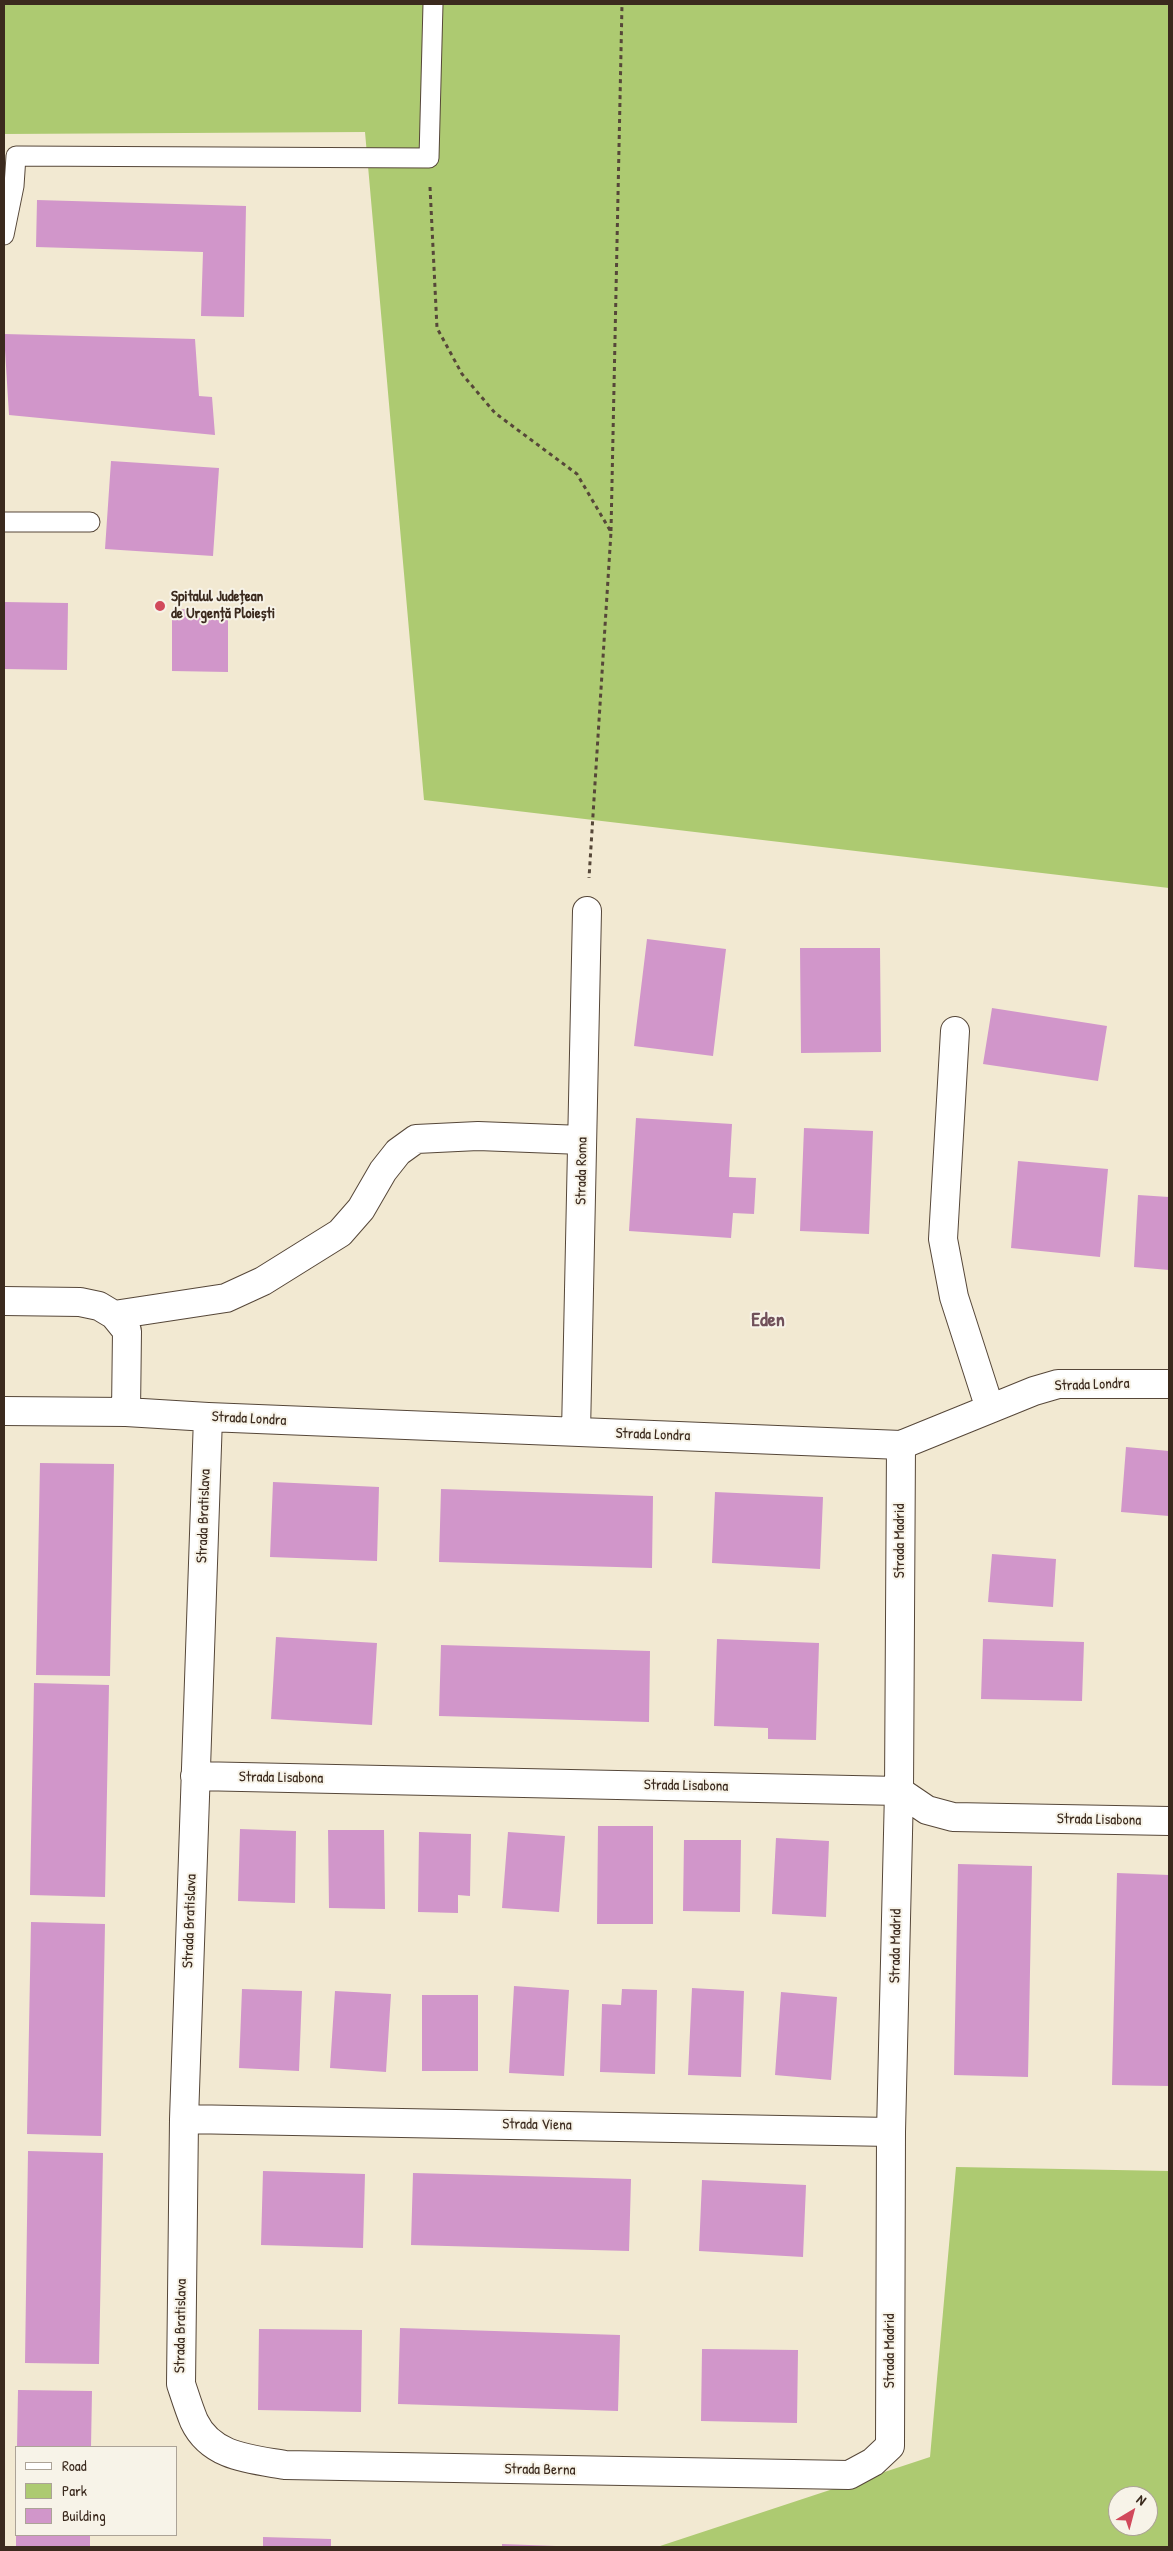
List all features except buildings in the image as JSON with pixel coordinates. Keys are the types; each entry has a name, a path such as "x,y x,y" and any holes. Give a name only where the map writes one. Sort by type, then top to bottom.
{"street":[{"name":"Strada Roma","path":"576,1432 587,911"},
{"path":"955,1030 943,1239 954,1297 990,1409"},
{"path":"114,1315 226,1298 263,1281 340,1233 361,1209 383,1171 398,1152 416,1139 478,1136 582,1140"},
{"path":"4,1301 80,1302 99,1306 114,1315 127,1330 126,1412"},
{"name":"Strada Londra","path":"4,1411 126,1412 208,1417 901,1445 1034,1391 1058,1384 1169,1384"},
{"name":"Strada Bratislava","path":"195,2422 181,2384 184,2119 208,1417"},
{"name":"Strada Madrid","path":"890,2446 891,2132 899,1791 901,1445"},
{"name":"Strada Lisabona","path":"195,1776 899,1791 927,1810 953,1817 1169,1821"},
{"name":"Strada Viena","path":"184,2119 891,2132"},
{"name":"Strada Berna","path":"195,2422 216,2448 241,2458 285,2465 849,2475 873,2462 890,2446"}],"lane":[{"path":"4,235 14,186 10,155 429,158 433,4"},
{"path":"4,522 90,522"}],"path":[{"path":"587,911 611,532 622,4"},
{"path":"429,158 437,328 462,374 495,413 577,474 611,532"}],"green space":[{"path":"4,4 1169,4 1169,888 424,800 365,132 4,134"},
{"path":"956,2167 1169,2171 1169,2547 657,2547 930,2457"}],"place":[{"name":"Spitalul Județean de Urgență Ploiești","path":"160,606"}],"district":[{"name":"Eden","path":"768,1321"}]}
